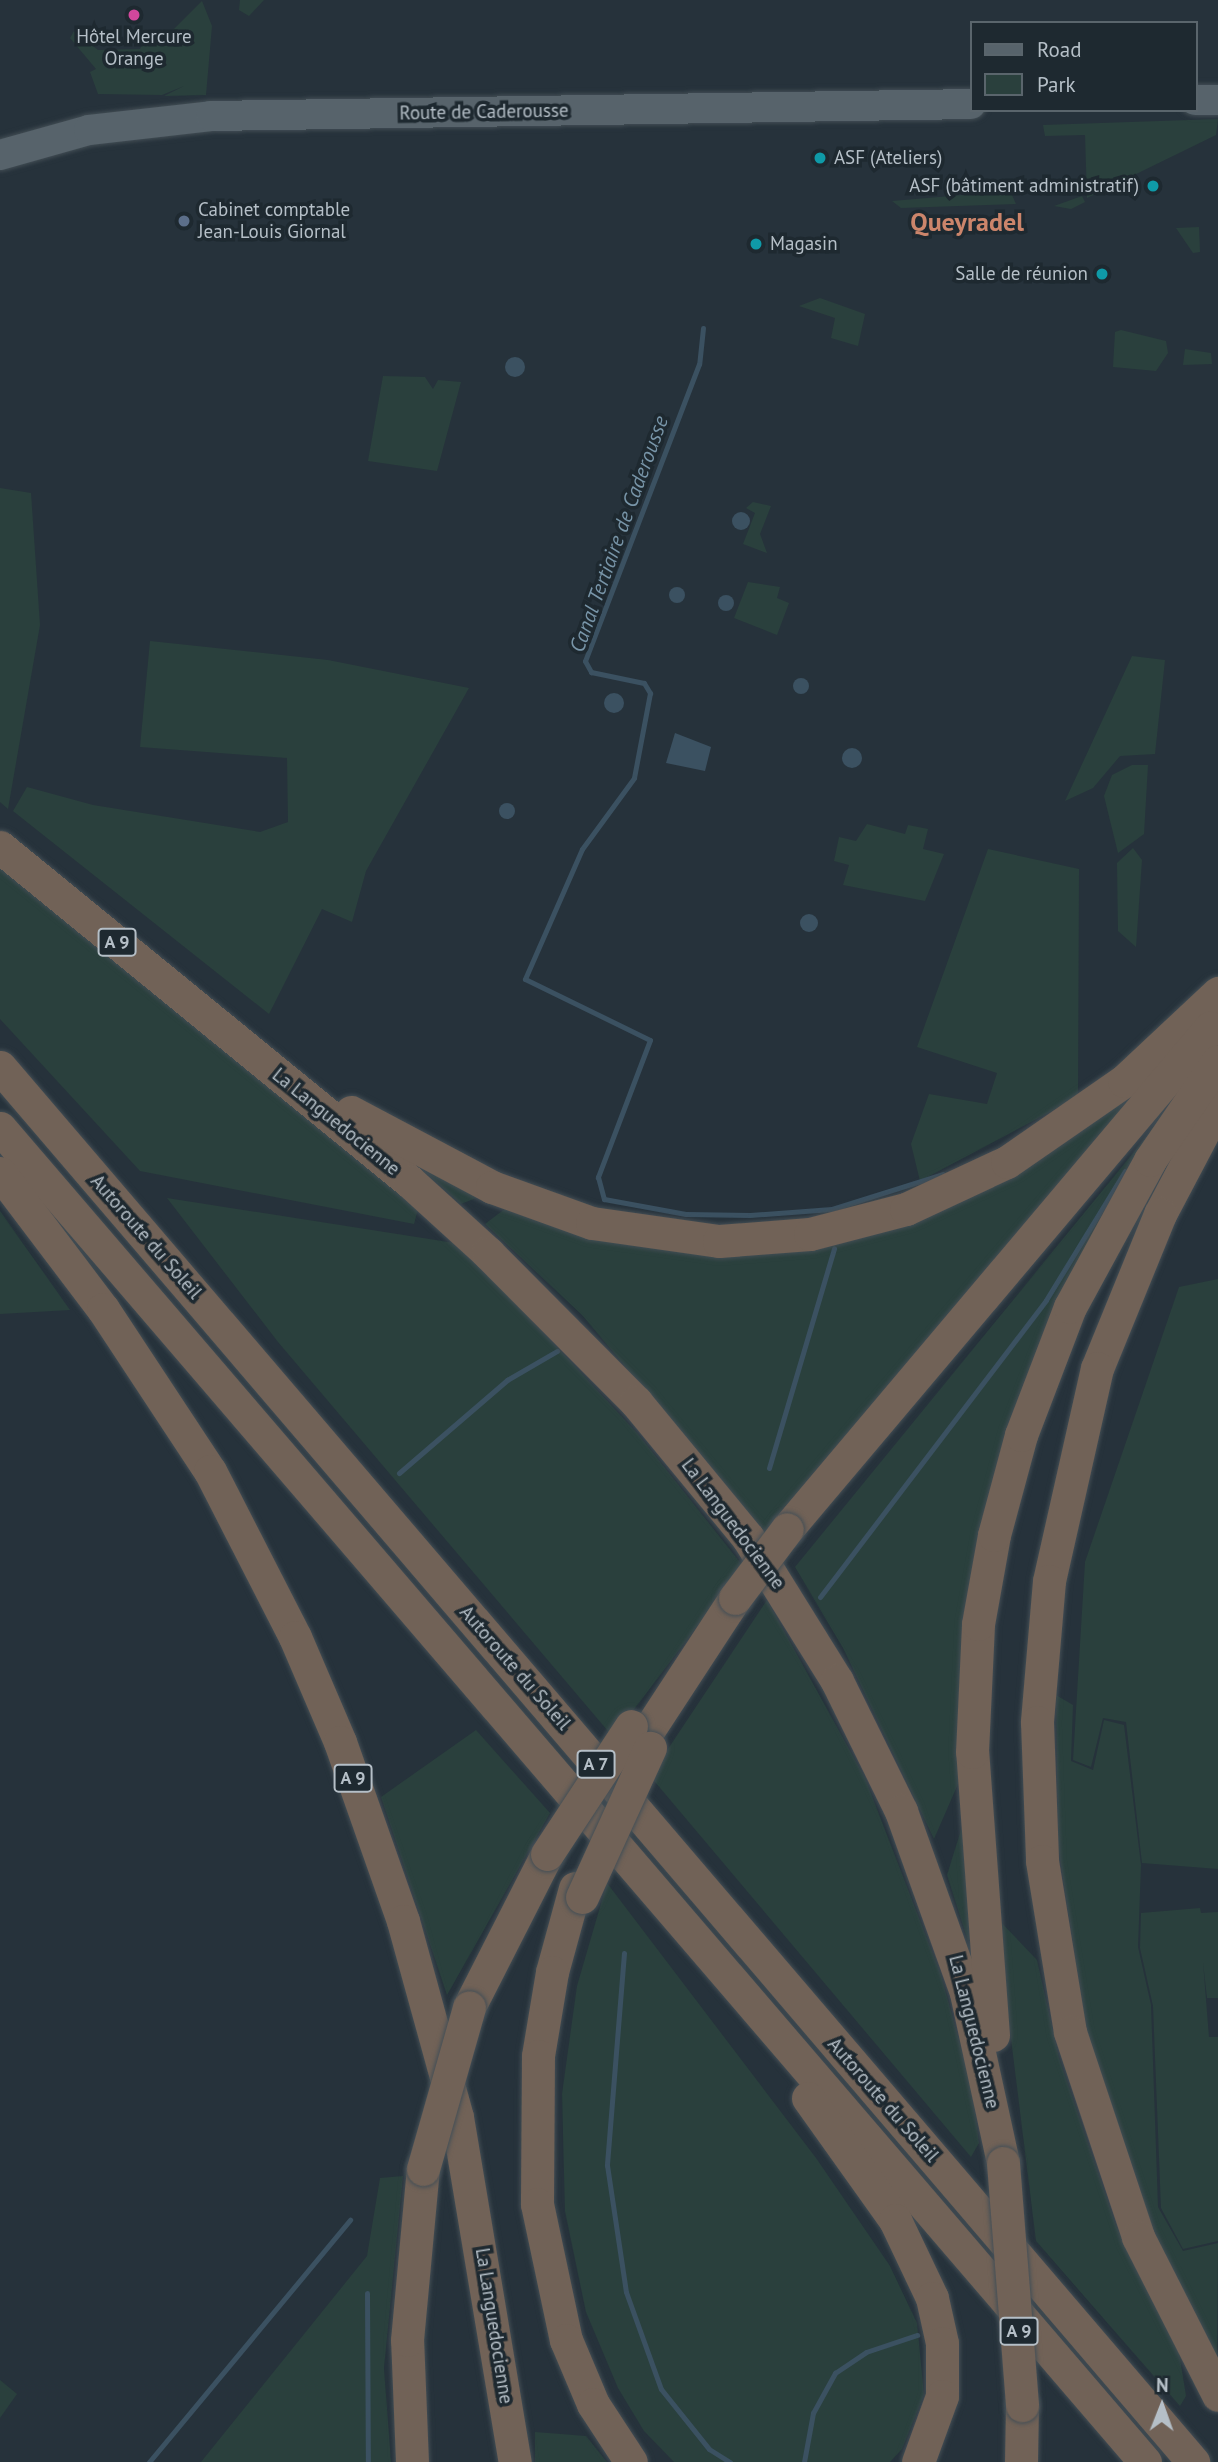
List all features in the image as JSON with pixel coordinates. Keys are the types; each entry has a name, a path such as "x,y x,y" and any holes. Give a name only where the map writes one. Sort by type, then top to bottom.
{"highway":[{"name":"La Languedocienne","path":"0,847 409,1181 573,1335 676,1448 772,1573 869,1742 931,1885 978,2035 1003,2163 1022,2405 1022,2459"},
{"path":"233,1038 424,1154 553,1211 672,1238 764,1240 879,1218 1007,1162 1124,1081 1218,993"},
{"path":"412,2462 407,2340 423,2169 469,2007 547,1854 641,1738 733,1607 791,1534 1218,1019"},
{"path":"791,1534 1218,1032"},
{"path":"1003,2163 972,1752 978,1623 994,1535 1021,1435 1070,1307 1150,1160 1218,1061"},
{"name":"Autoroute du Soleil","path":"0,1067 1193,2462"},
{"path":"1210,2383 1111,2169 1070,2032 1042,1861 1037,1722 1055,1543 1097,1368 1160,1214 1218,1104"},
{"name":"Autoroute du Soleil","path":"0,1128 1145,2462"},
{"name":"La Languedocienne","path":"0,1173 103,1309 210,1471 295,1637 340,1742 403,1921 457,2117 515,2462"},
{"path":"631,2462 593,2404 566,2340 537,2204 540,2042 579,1893 641,1738"},
{"path":"579,1893 549,2064 550,2218 562,2286 588,2367 608,2408 647,2462"},
{"path":"676,1914 914,2256 932,2298 943,2360 939,2413 918,2462"}],"main road":[{"path":"1197,100 1218,100"},
{"name":"Route de Caderousse","path":"0,155 89,130 211,116 970,104"}],"green space":[{"path":"240,0 264,0 249,16 239,10"},
{"path":"202,1 212,26 206,95 164,96 184,86 162,95 98,94 90,72 96,69 70,38 74,31 98,50 140,49 147,34 169,34"},
{"path":"1218,119 1216,135 1087,198 1085,135 1045,136 1043,125"},
{"path":"1011,193 1016,204 901,208 892,201"},
{"path":"1082,196 1085,202 1071,209 1054,206"},
{"path":"1199,227 1200,252 1193,253 1176,228"},
{"path":"820,298 865,314 858,346 831,338 835,318 799,306"},
{"path":"1121,330 1166,341 1168,353 1156,371 1113,367 1115,332"},
{"path":"1185,349 1211,353 1212,364 1183,365"},
{"path":"383,376 425,377 433,389 438,380 461,382 437,471 368,461"},
{"path":"0,488 31,493 40,625 8,809 0,802"},
{"path":"753,502 771,506 760,534 767,553 743,544 755,513 746,508"},
{"path":"748,582 780,587 777,598 789,603 777,635 734,618"},
{"path":"150,641 328,660 469,688 366,871 352,922 322,909 269,1014 13,811 27,787 93,805 260,832 288,822 287,758 140,747"},
{"path":"1132,656 1165,660 1155,754 1120,756 1093,788 1065,801"},
{"path":"1132,765 1148,765 1144,834 1118,853 1104,796 1112,775"},
{"path":"867,824 905,834 908,825 928,829 923,849 944,854 925,901 843,885 849,865 834,861 839,837 856,841"},
{"path":"1133,848 1142,860 1136,947 1118,931 1117,863"},
{"path":"988,849 1079,869 1078,1097 920,1181 911,1144 929,1094 987,1104 997,1073 917,1047"},
{"path":"0,867 418,1209 414,1224 140,1171 0,1019"},
{"path":"1185,1038 768,1536 582,1315 485,1224 510,1205 604,1235 892,1222"},
{"path":"1178,1098 1010,1441 965,1768 934,1839 843,1648 795,1567"},
{"path":"431,1169 484,1195 461,1204 425,1172"},
{"path":"167,1198 461,1244 638,1434 743,1566 613,1737 278,1342"},
{"path":"0,1211 70,1310 0,1314"},
{"path":"1218,1279 1218,1869 1142,1863 1126,1722 1103,1718 1091,1767 1073,1760 1085,1562 1179,1287"},
{"path":"767,1600 865,1778 941,1975 972,2088 979,2143 971,2157 650,1776"},
{"path":"1056,1695 1073,1705 1071,1761 1093,1770 1104,1720 1124,1725 1141,1865 1138,1947 1151,2005 1158,2207 1183,2251 1218,2243 1217,2364 1170,2272 1125,2159 1086,2028 1058,1845"},
{"path":"476,1730 550,1813 447,1995 381,1797"},
{"path":"965,1817 974,1933 968,1941 947,1875"},
{"path":"607,1883 816,2158 890,2266 917,2323 924,2395 902,2449 890,2462 674,2462 644,2431 618,2388 586,2312 565,2211 562,2094 577,1986"},
{"path":"1200,1908 1201,1913 1218,1912 1218,1998 1207,1998 1203,1962 1209,2037 1218,2037 1218,2241 1183,2249 1161,2208 1153,2006 1140,1948 1141,1913"},
{"path":"996,1917 1037,1960 1059,2058 1116,2226 1179,2352 1186,2396 1180,2406 1036,2241"},
{"path":"403,2176 384,2368 391,2462 201,2462 367,2256 380,2178"},
{"path":"0,2380 17,2394 0,2418"},
{"path":"535,2432 586,2436 607,2462 535,2462"}],"water":[{"path":"515,357 522,360 525,367 522,374 515,377 508,374 505,367 508,360"},
{"path":"741,512 749,517 750,521 745,529 741,530 733,525 732,521 737,513"},
{"path":"674,587 680,587 685,595 683,601 674,603 669,598 669,592"},
{"path":"726,595 732,597 732,609 726,611 720,609 718,603 720,597"},
{"path":"801,678 807,680 807,692 801,694 795,692 793,686 795,680"},
{"path":"614,693 621,696 624,703 621,710 614,713 607,710 604,703 607,696"},
{"path":"675,733 711,747 705,771 666,763"},
{"path":"852,748 859,751 862,758 859,765 852,768 845,765 842,758 845,751"},
{"path":"507,803 515,811 507,819 499,811"},
{"path":"809,914 815,917 818,923 815,929 809,932 803,929 800,923 803,917"}],"waterway":[{"name":"Canal Tertiaire de Caderousse","path":"703,328 699,364 585,661 591,672 644,683 650,693 634,778 582,849 525,979 650,1040 598,1177 604,1199 686,1214 750,1215 832,1209 943,1174"},
{"path":"820,1597 1046,1300 1125,1171"},
{"path":"769,1468 834,1248"},
{"path":"399,1473 507,1380 557,1351"},
{"path":"624,1953 607,2165 626,2292 661,2389 709,2449 730,2462"},
{"path":"149,2462 350,2220"},
{"path":"367,2293 368,2462"},
{"path":"804,2462 813,2413 835,2373 866,2352 917,2335"}],"place":[{"name":"Hôtel Mercure Orange","path":"134,15"},
{"name":"ASF (Ateliers)","path":"820,158"},
{"name":"ASF (bâtiment administratif)","path":"1153,186"},
{"name":"Cabinet comptable Jean-Louis Giornal","path":"184,221"},
{"name":"Magasin","path":"756,244"},
{"name":"Salle de réunion","path":"1102,274"}],"district":[{"name":"Queyradel","path":"967,222"}]}
